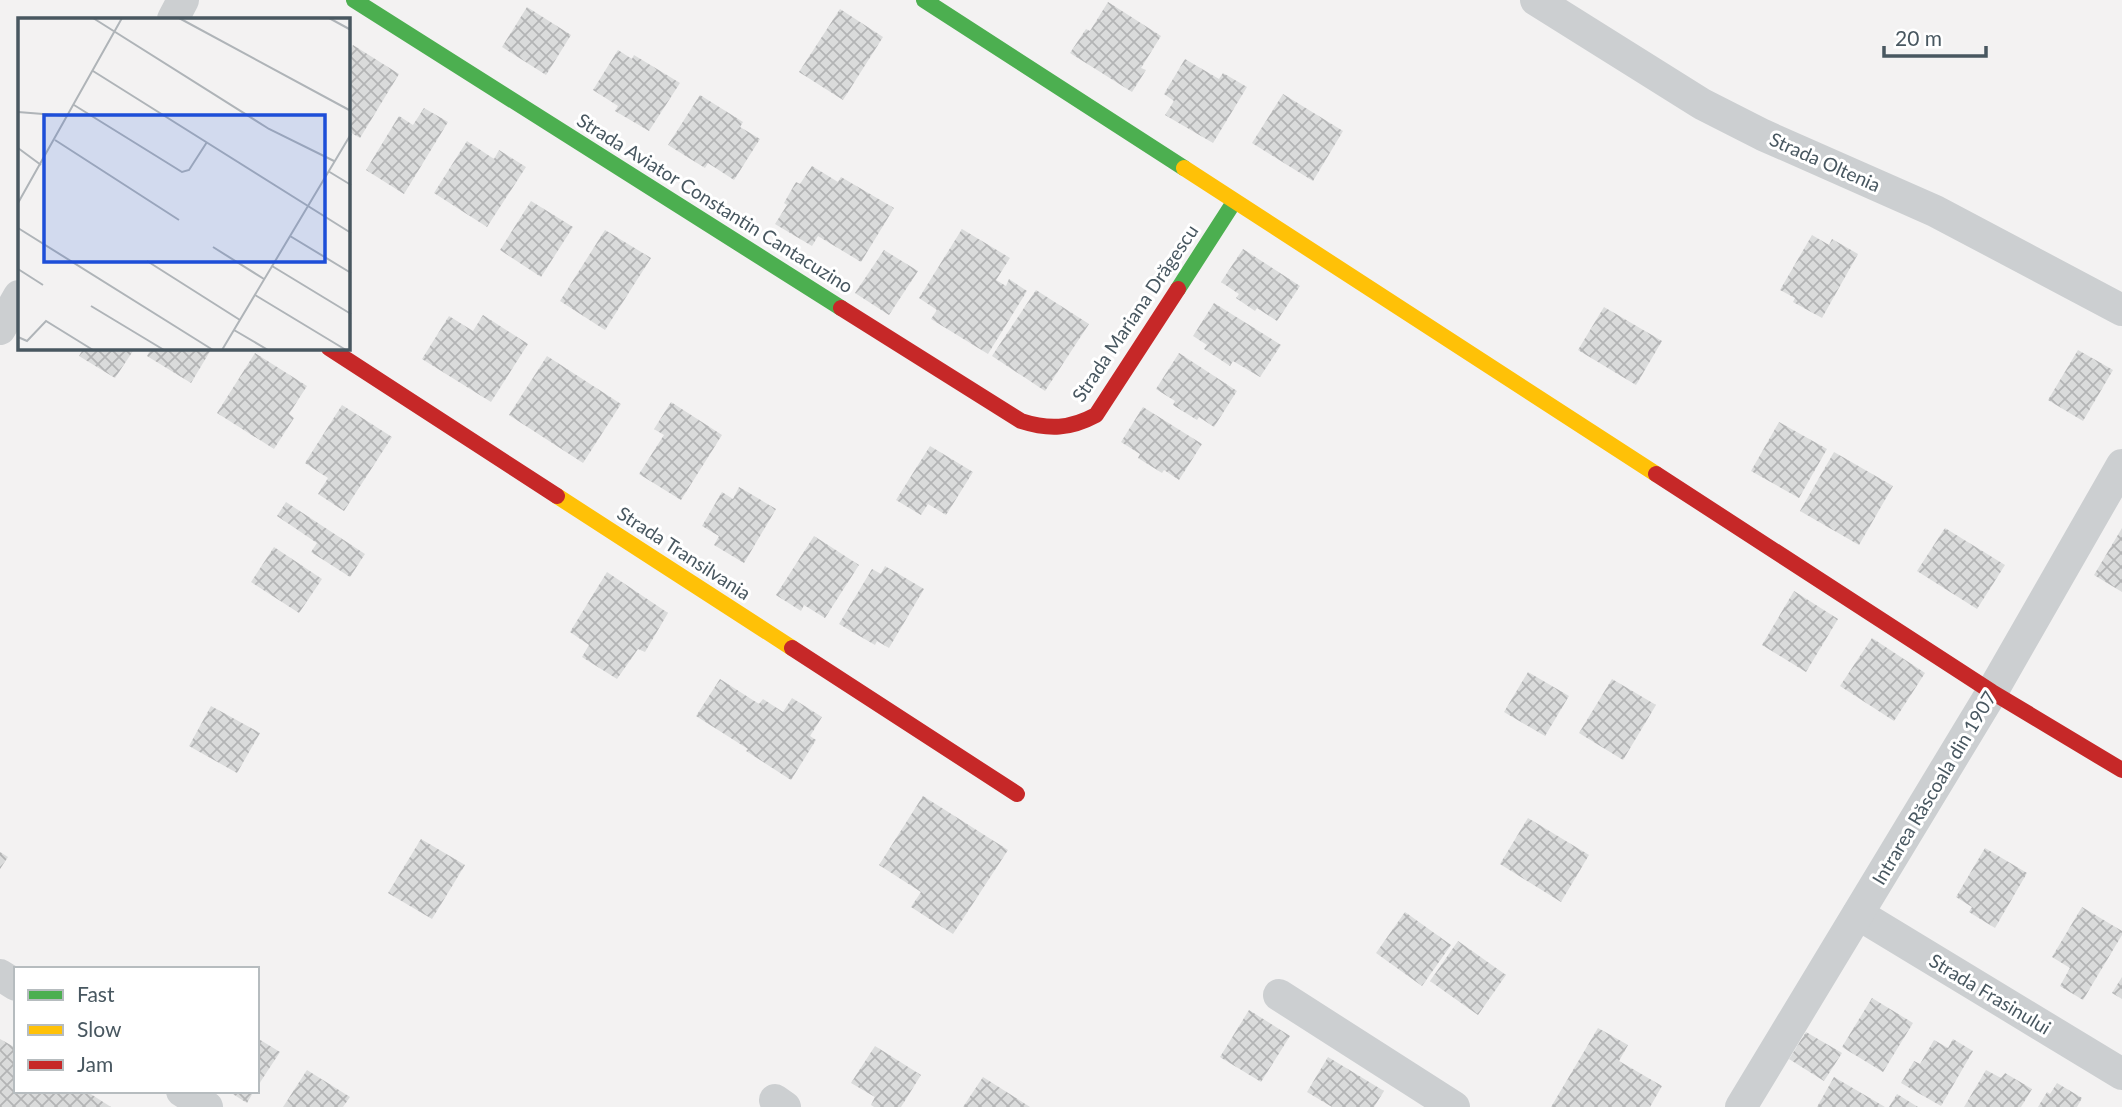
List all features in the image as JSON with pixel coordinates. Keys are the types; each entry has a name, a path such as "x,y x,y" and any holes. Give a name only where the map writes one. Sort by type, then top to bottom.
{"street":[{"name":"Strada Aviator Constantin Cantacuzino","path":"355,0 1021,422 1040,428 1059,428"},
{"path":"924,0 1992,692 2122,770"},
{"name":"Strada Oltenia","path":"1536,0 1702,104 1763,135 1935,211 2122,310"},
{"name":"Strada Mariana Drăgescu","path":"1059,428 1079,425 1096,415 1234,202"},
{"path":"0,329 18,298"},
{"name":"Strada Transilvania","path":"332,350 1017,794"},
{"name":"Intrarea Răscoala din 1907","path":"1741,1107 1992,692 2122,465"},
{"name":"Strada Frasinului","path":"1858,914 2122,1074"},
{"path":"1279,995 1454,1107"},
{"path":"185,1093 207,1107"}],"building":[{"path":"1108,2 1161,36 1141,68 1146,70 1132,92 1070,53 1086,29 1090,31"},
{"path":"527,7 571,35 546,75 502,47"},
{"path":"840,9 883,37 843,100 799,72"},
{"path":"353,45 399,74 360,138 350,132 350,50"},
{"path":"618,50 632,59 634,55 680,83 649,131 615,111 618,106 593,90"},
{"path":"1185,59 1219,79 1223,73 1247,87 1213,143 1165,115 1174,101 1164,94"},
{"path":"1283,94 1343,131 1313,181 1252,143"},
{"path":"700,95 743,122 740,127 760,139 734,180 708,163 705,168 668,145"},
{"path":"424,108 448,122 404,194 366,170 399,116 413,125"},
{"path":"467,141 494,159 499,150 526,167 487,227 434,193"},
{"path":"812,166 838,182 841,177 894,208 861,262 818,236 812,246 775,224 787,205 784,203 796,182 800,184"},
{"path":"531,201 573,227 541,277 500,250"},
{"path":"962,229 1010,258 996,280 1006,286 1009,279 1027,291 988,354 931,319 937,310 919,298"},
{"path":"605,230 651,258 605,330 560,301"},
{"path":"1812,235 1829,245 1832,239 1858,254 1822,318 1793,302 1795,298 1780,290"},
{"path":"1243,249 1300,286 1277,321 1236,298 1239,294 1221,282"},
{"path":"884,250 918,271 889,315 855,293"},
{"path":"1036,290 1089,324 1045,391 992,356"},
{"path":"1214,303 1281,345 1260,377 1233,361 1230,366 1204,349 1207,345 1193,336"},
{"path":"1604,307 1662,341 1636,385 1578,350"},
{"path":"483,315 528,344 491,402 422,359 449,316 473,331"},
{"path":"83,350 134,350 115,378 79,356"},
{"path":"150,350 211,350 191,383 147,356"},
{"path":"2078,350 2113,370 2083,421 2048,400"},
{"path":"255,353 307,386 289,414 294,418 274,449 217,413"},
{"path":"1179,353 1237,391 1214,427 1173,405 1175,401 1156,389"},
{"path":"547,356 621,404 583,463 509,415"},
{"path":"671,402 722,435 681,500 639,474 664,435 654,429"},
{"path":"342,405 392,437 344,511 318,494 328,478 305,463"},
{"path":"1143,407 1202,444 1179,480 1138,458 1140,454 1121,442"},
{"path":"1779,422 1827,449 1799,498 1751,471"},
{"path":"930,446 973,472 946,515 928,504 921,515 896,500"},
{"path":"1834,452 1893,486 1859,545 1800,511"},
{"path":"739,487 776,509 744,563 714,545 719,536 702,526 722,492 733,499"},
{"path":"286,502 365,554 350,577 311,552 317,543 277,516"},
{"path":"1945,528 2005,565 1977,609 1917,571"},
{"path":"2122,528 2122,592 2094,575"},
{"path":"814,536 859,565 825,618 804,605 801,611 776,595"},
{"path":"274,547 322,579 299,613 251,582"},
{"path":"885,566 924,589 889,648 877,641 875,645 839,624 872,569 881,574"},
{"path":"607,572 668,613 645,652 638,649 617,679 582,657 589,645 570,632"},
{"path":"1794,591 1838,619 1806,672 1762,645"},
{"path":"1872,638 1925,673 1894,721 1840,686"},
{"path":"1528,672 1569,696 1545,736 1504,712"},
{"path":"720,679 759,704 763,699 783,712 792,698 822,717 810,736 816,740 791,780 696,716"},
{"path":"1612,679 1656,705 1623,760 1579,733"},
{"path":"211,706 260,733 237,773 189,746"},
{"path":"923,796 1008,850 953,934 911,907 921,892 879,865"},
{"path":"1528,818 1589,855 1561,902 1500,864"},
{"path":"421,839 465,865 432,919 388,893"},
{"path":"1985,848 2027,873 1995,928 1969,912 1972,907 1956,897"},
{"path":"0,852 8,857 0,869"},
{"path":"2082,907 2122,931 2083,1000 2060,986 2070,968 2052,957"},
{"path":"1405,912 1451,945 1422,986 1376,953"},
{"path":"1458,941 1506,975 1478,1015 1430,981"},
{"path":"2122,977 2122,999 2112,993"},
{"path":"1872,998 1913,1023 1883,1072 1842,1047"},
{"path":"1249,1010 1290,1036 1261,1082 1220,1057"},
{"path":"1598,1028 1628,1045 1619,1061 1662,1086 1650,1107 1551,1107"},
{"path":"1806,1032 1842,1053 1824,1081 1789,1059"},
{"path":"0,1039 14,1047 14,1093 89,1093 111,1107 0,1107"},
{"path":"259,1039 280,1052 259,1084"},
{"path":"1953,1039 1973,1051 1941,1106 1901,1083 1914,1061 1920,1064 1934,1040 1948,1048"},
{"path":"875,1046 921,1075 901,1107 874,1107 871,1105 875,1097 851,1083"},
{"path":"1328,1057 1384,1091 1374,1107 1332,1107 1307,1092"},
{"path":"307,1070 350,1097 343,1107 283,1107"},
{"path":"1986,1070 2001,1078 2005,1073 2032,1089 2021,1107 1964,1107"},
{"path":"983,1077 1030,1107 963,1107"},
{"path":"1834,1077 1885,1107 1817,1107"},
{"path":"2057,1083 2082,1098 2077,1107 2038,1107 2047,1092 2050,1094"},
{"path":"231,1093 253,1093 247,1103"},
{"path":"1897,1094 1918,1107 1889,1107"}],"traffic: fast":[{"path":"354,0 841,308"},
{"path":"924,0 1184,168"},
{"path":"1178,289 1234,202"}],"traffic: slow":[{"path":"1184,168 1656,474"},
{"path":"557,496 792,648"}],"traffic: jam":[{"path":"841,308 1021,421 1059,427 1096,415 1178,289"},
{"path":"332,350 557,496"},
{"path":"1656,474 1992,692 2122,770"},
{"path":"792,648 1017,794"}]}
